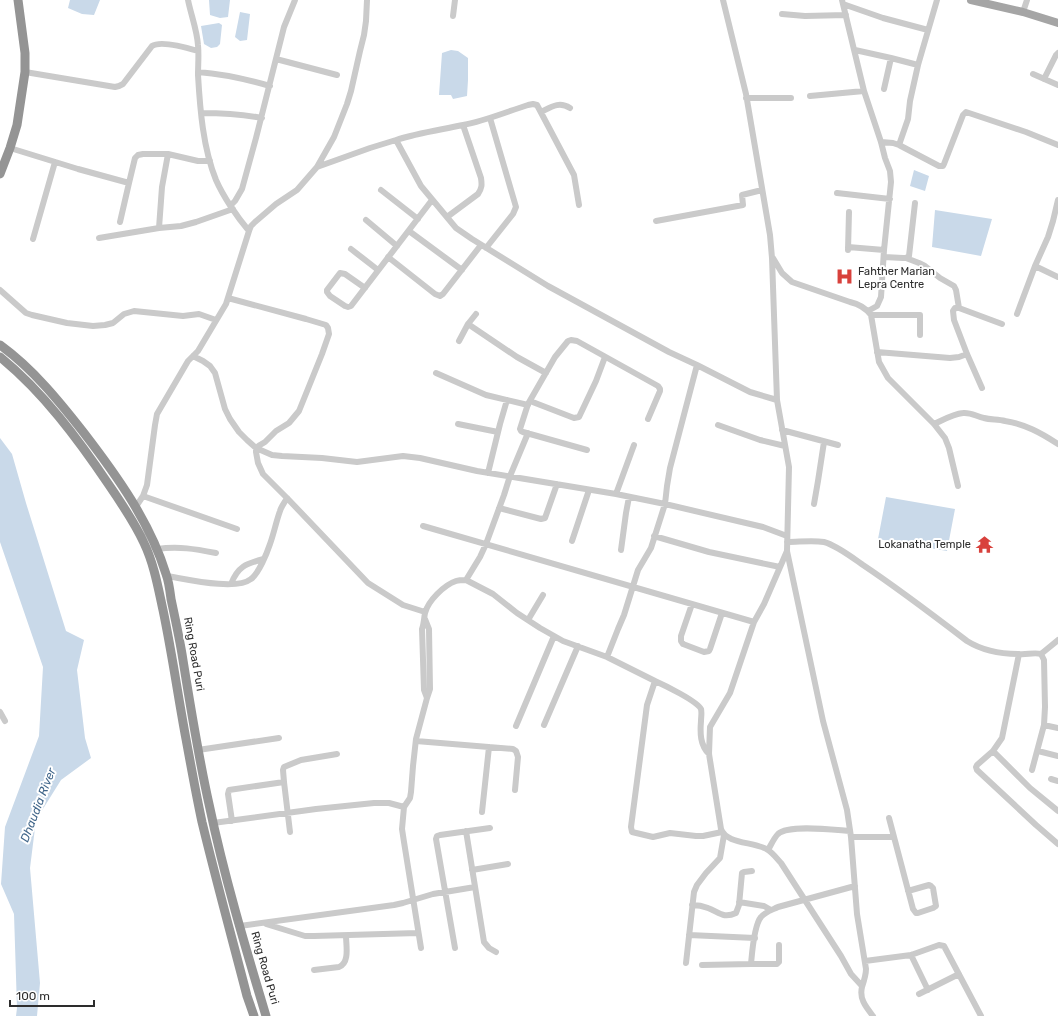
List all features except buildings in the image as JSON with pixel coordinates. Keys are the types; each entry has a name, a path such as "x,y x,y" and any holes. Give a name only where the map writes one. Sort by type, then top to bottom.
{"highway":[{"path":"0,174 17,125 25,72 25,53 18,0"},
{"name":"Ring Road Puri","path":"0,345 15,356 41,382 69,414 102,456 149,531 157,549 167,576 198,750 213,823 240,926 266,1016"},
{"name":"Ring Road Puri","path":"0,357 52,408 74,435 133,522 144,542 156,579 170,640 186,739 202,820 247,996 254,1016"}],"main road":[{"path":"971,0 1058,21"}],"street":[{"path":"188,0 197,40 201,113 210,161 219,187 241,222 249,231"},
{"path":"99,238 187,225 232,207 242,189 262,118 284,27 295,0"},
{"path":"135,508 143,496 147,486 157,414 188,361 198,351 226,304 251,226 276,204 297,190 317,167 334,137 349,98 364,36 367,0"},
{"path":"453,16 455,0"},
{"path":"723,0 754,137 770,235 777,400 788,466 787,551 823,721 847,810 851,834 857,914 866,974 861,989 862,999 864,1005 873,1016"},
{"path":"899,145 908,119 910,101 918,65 937,0"},
{"path":"1023,12 1027,0"},
{"path":"842,2 883,18 928,30"},
{"path":"842,2 864,91 890,171 891,182 881,297 877,306 869,313"},
{"path":"782,14 805,16 846,15"},
{"path":"25,72 114,87 123,84 155,44 183,47 198,51"},
{"path":"854,50 918,65"},
{"path":"1044,79 1058,53"},
{"path":"884,89 891,58"},
{"path":"276,59 337,76"},
{"path":"198,72 234,77 270,86"},
{"path":"1033,74 1058,85"},
{"path":"810,96 864,91"},
{"path":"746,98 791,98"},
{"path":"317,167 414,134 463,125 532,104 537,105 574,175 579,205"},
{"path":"541,112 558,105 565,105 570,108"},
{"path":"881,142 894,143 939,166 943,166 963,115 966,112 1058,144"},
{"path":"201,113 237,114 262,118"},
{"path":"388,257 437,296 440,296 513,214 516,207 490,118"},
{"path":"447,217 478,194 482,185 463,125"},
{"path":"396,140 421,186 456,228 548,286 669,352 750,392 777,400"},
{"path":"10,148 128,183"},
{"path":"120,222 128,183 135,158 138,155 168,154 198,161 210,161"},
{"path":"159,228 162,187 168,154"},
{"path":"33,239 56,162"},
{"path":"381,190 418,219"},
{"path":"656,221 743,205 742,195 762,190"},
{"path":"837,194 890,199"},
{"path":"365,288 345,274 340,273 327,292 330,296 348,307 353,304 432,200"},
{"path":"1017,314 1035,266 1056,222 1058,200"},
{"path":"906,258 910,254 915,203"},
{"path":"849,212 848,248 884,250"},
{"path":"366,220 397,246"},
{"path":"409,231 462,270"},
{"path":"351,249 378,270"},
{"path":"884,257 906,258 925,266 940,278 954,286 959,308"},
{"path":"772,258 782,273 792,282 859,304 869,313 879,362 888,378 934,424 945,438 949,448 958,486"},
{"path":"1035,266 1058,277"},
{"path":"0,290 26,312 32,315 81,326 105,325 113,323 128,312 134,311 183,316 199,314 216,320"},
{"path":"228,298 326,325 329,331 322,354 300,411 289,423 276,431 265,442 256,448"},
{"path":"982,388 967,354 953,315 953,311 955,308 959,308 1002,324"},
{"path":"869,313 920,315 920,335"},
{"path":"459,341 468,324 476,314"},
{"path":"468,324 517,357 546,373"},
{"path":"587,450 521,431 520,429 529,403 555,357 568,341 577,341 658,386 660,391 648,419"},
{"path":"877,352 950,358 967,354"},
{"path":"194,356 210,366 215,373 225,409 239,432 256,448 272,455 322,458 348,462 402,456 420,458 488,473 616,494 763,527 787,539 824,542 849,555 977,647 998,653 1041,654 1058,640"},
{"path":"436,373 481,393 507,400 529,403 574,418 579,417 596,381 605,356"},
{"path":"607,657 624,615 638,570 651,548 665,504 666,486 670,468 697,365"},
{"path":"488,473 507,400"},
{"path":"934,424 954,415 971,413 982,418 1003,420 1020,424 1036,430 1058,444"},
{"path":"458,424 498,432"},
{"path":"718,425 760,440 785,446"},
{"path":"782,430 838,445"},
{"path":"466,580 480,558 486,544 510,476 528,433"},
{"path":"814,504 824,442"},
{"path":"616,494 634,446"},
{"path":"256,448 257,458 263,474 368,583 403,605 425,612"},
{"path":"499,508 541,519 545,518 557,484"},
{"path":"572,541 589,490"},
{"path":"143,496 237,529"},
{"path":"621,550 629,497"},
{"path":"167,576 203,583 231,584 251,580 260,567 269,546 280,511 287,498"},
{"path":"423,526 754,622"},
{"path":"654,536 709,552 780,567"},
{"path":"157,549 183,547 216,553"},
{"path":"686,962 694,892 697,885 706,873 720,858 723,834 709,754 710,727 730,693 754,622 764,604 787,551"},
{"path":"231,584 234,575 246,564 263,559"},
{"path":"421,948 402,830 404,807 410,798 411,792 416,741 430,689 429,629 425,619 425,612 438,593 447,586 456,581 466,580 493,594 528,620 563,641 607,657 666,686 699,706 702,713 702,742 705,750 709,754"},
{"path":"528,620 543,595"},
{"path":"692,604 681,636 681,641 683,644 704,652 709,651 710,649 722,613"},
{"path":"516,726 554,636"},
{"path":"544,724 578,646"},
{"path":"1019,654 1002,738 993,751 976,767 977,770 1058,844"},
{"path":"1032,770 1044,725 1045,676 1044,660 1041,654"},
{"path":"655,681 647,705 631,827 632,832 650,837 670,833 696,836 723,834 733,839 760,846 768,850 781,863 851,974 862,986"},
{"path":"0,712 5,721"},
{"path":"1044,725 1058,728"},
{"path":"198,750 279,738"},
{"path":"416,741 489,747 516,751 518,758 515,790"},
{"path":"482,812 489,747"},
{"path":"993,751 1025,783 1058,811"},
{"path":"1038,751 1058,756"},
{"path":"290,832 284,782 284,767 301,760 337,754"},
{"path":"1051,779 1058,781"},
{"path":"232,821 228,794 229,790 284,782"},
{"path":"213,823 346,805 389,803 404,807"},
{"path":"889,818 908,891 913,909 916,913 934,908 936,906 931,886 908,891"},
{"path":"455,948 436,838 440,835 490,828"},
{"path":"768,850 779,834 787,830 804,828 851,834 894,837"},
{"path":"466,832 484,942 489,948 496,952"},
{"path":"472,870 508,864"},
{"path":"692,904 707,907 720,914 733,915 738,911 740,902 742,873 752,871"},
{"path":"751,964 757,925 761,917 767,912 855,886"},
{"path":"240,926 394,905 428,895 475,887"},
{"path":"740,902 764,906 771,910"},
{"path":"263,923 305,936 418,933"},
{"path":"689,935 755,938"},
{"path":"314,970 339,967 343,965 346,958 346,936"},
{"path":"702,965 777,964 779,962 779,945"},
{"path":"864,961 911,955 942,945 946,948 981,1016"},
{"path":"911,955 928,990"},
{"path":"919,994 959,974"}],"water":[{"path":"70,0 100,0 94,15 82,14 68,8"},
{"path":"209,0 230,0 228,17 220,18 210,15"},
{"path":"240,12 250,14 247,40 240,41 235,37"},
{"path":"219,23 222,25 220,44 217,47 211,48 204,44 201,26"},
{"path":"451,50 458,51 468,58 467,96 453,99 451,95 439,95 442,53"},
{"path":"914,170 929,176 925,191 910,186"},
{"path":"935,210 992,219 981,256 932,247"},
{"name":"Dhaudia River","path":"0,438 12,454 66,631 84,640 77,670 85,738 91,758 61,780 36,820 30,868 40,983 37,1016 16,1016 14,914 1,884 5,827 39,736 43,667 0,542"},
{"path":"886,497 955,509 947,551 878,539"}],"place":[{"name":"Fahther Marian Lepra Centre","path":"845,277"},
{"name":"Lokanatha Temple","path":"984,544"}]}
